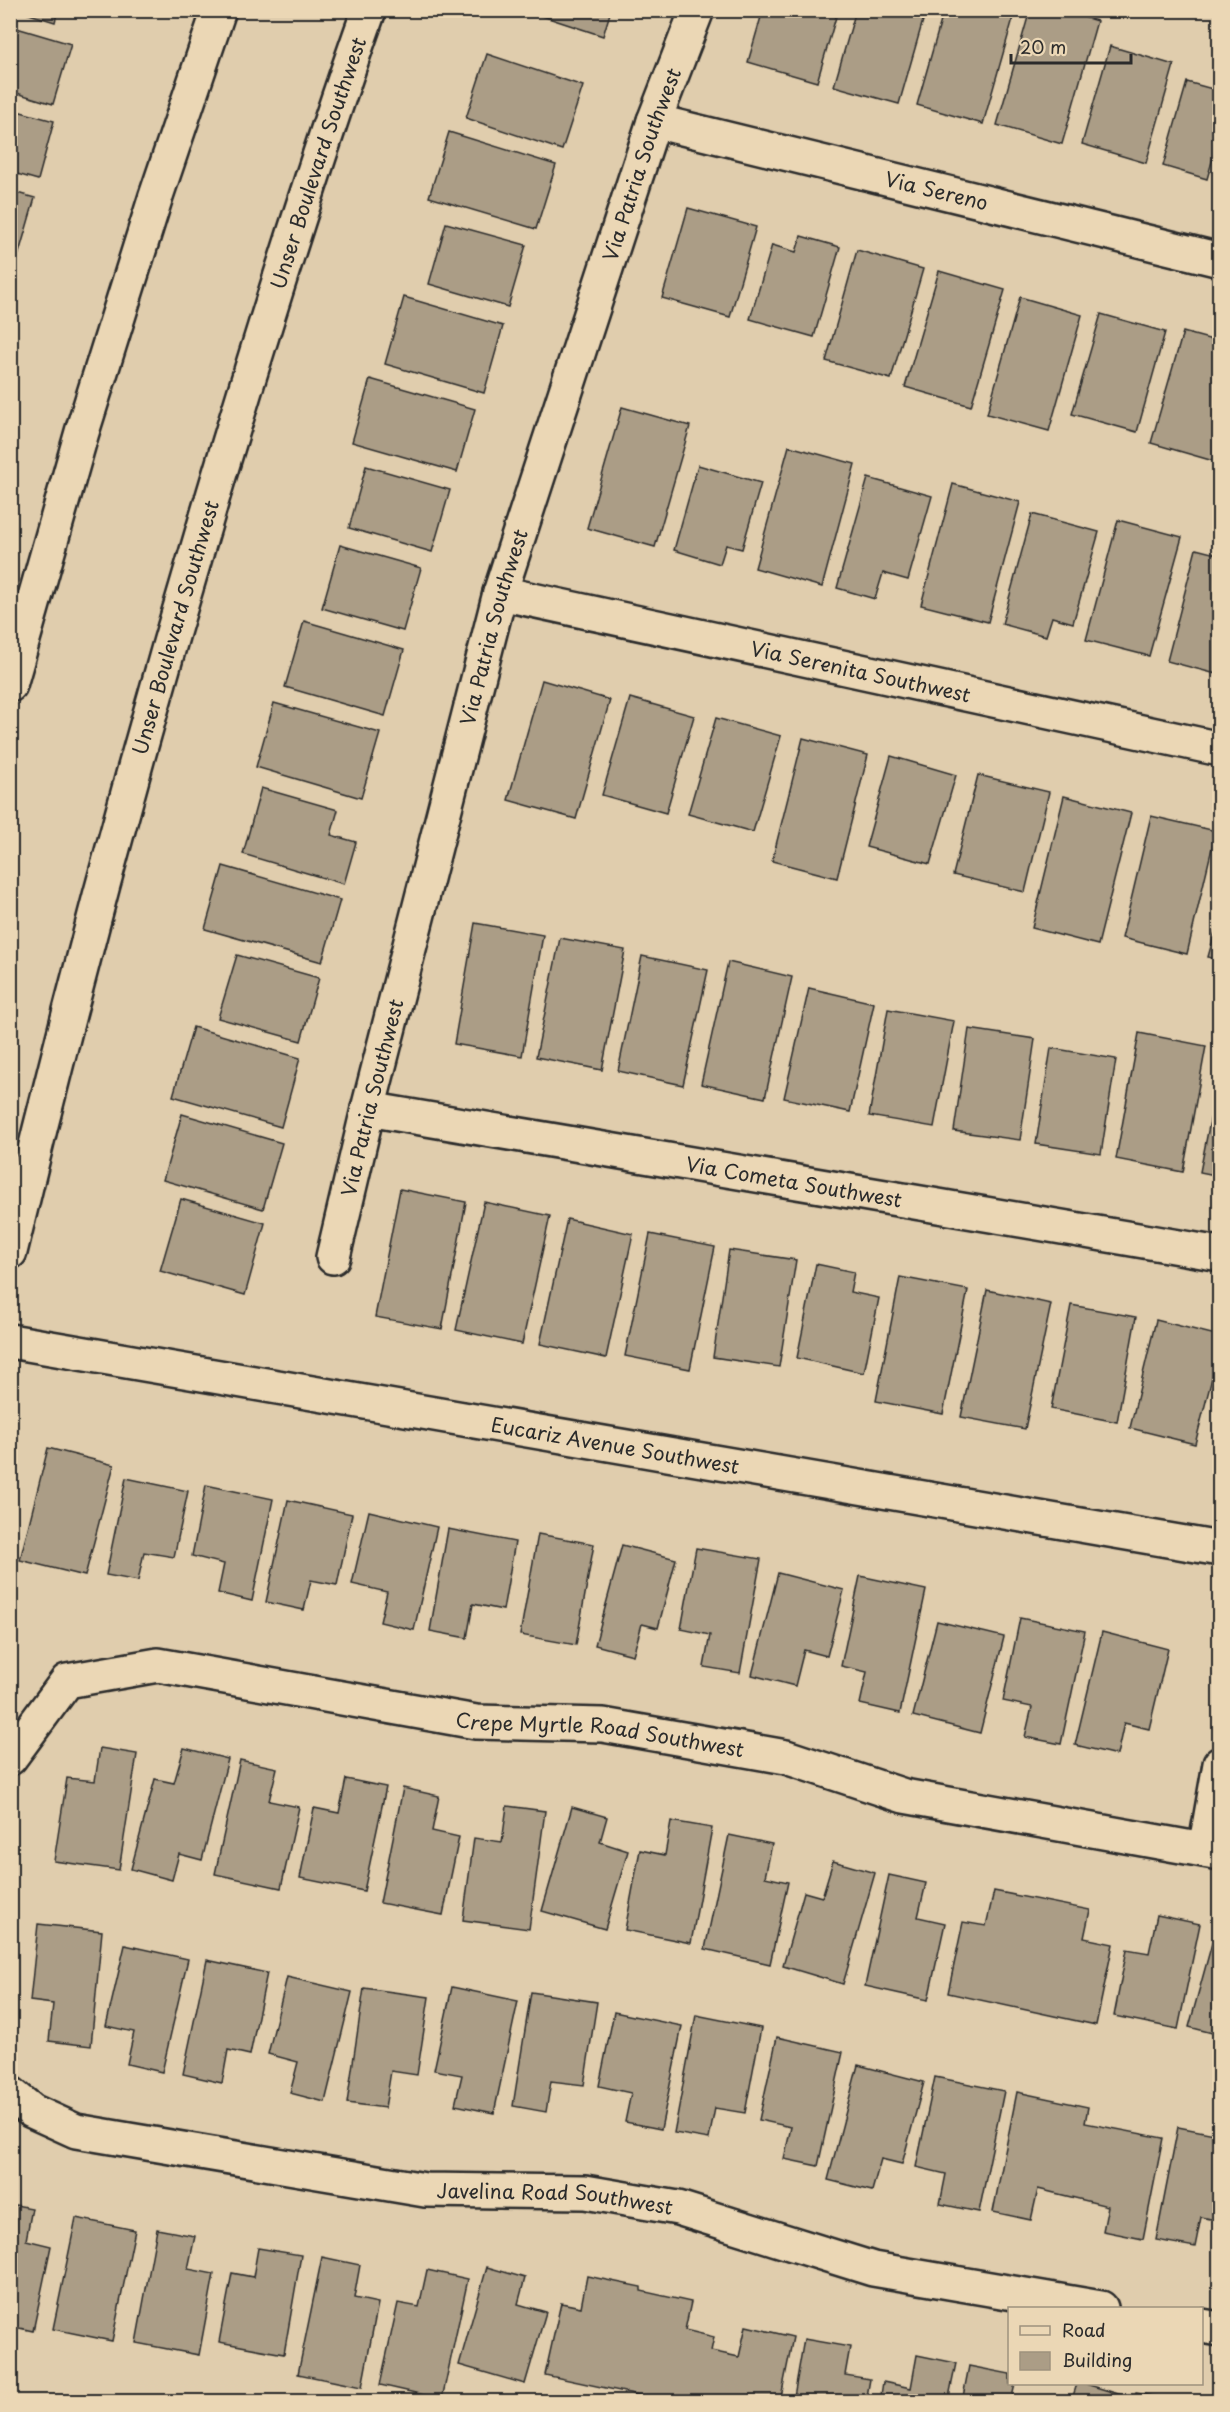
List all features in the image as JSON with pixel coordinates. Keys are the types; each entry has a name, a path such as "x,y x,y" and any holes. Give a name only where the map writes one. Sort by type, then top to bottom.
{"street":[{"path":"10,685 86,421 156,196 219,10"},
{"name":"Unser Boulevard Southwest","path":"10,1252 68,1014 123,810 202,534 288,249 369,10"},
{"name":"Via Patria Southwest","path":"333,1257 368,1109 500,593 654,121 697,10"},
{"name":"Via Sereno","path":"654,121 1220,260"},
{"name":"Via Serenita Southwest","path":"500,593 1220,749"},
{"name":"Via Cometa Southwest","path":"368,1109 1220,1254"},
{"name":"Eucariz Avenue Southwest","path":"10,1341 1220,1549"},
{"name":"Crepe Myrtle Road Southwest","path":"11,1757 67,1681 158,1665 476,1722 603,1725 786,1756 904,1796 1212,1852"},
{"path":"1212,1852 1220,1764"},
{"name":"Javelina Road Southwest","path":"10,2093 32,2110 76,2131 425,2190 585,2192 678,2208 873,2269 1095,2307"},
{"path":"1203,2326 1220,2329"}],"building":[{"path":"16,10 58,10 55,22"},
{"path":"524,10 611,10 603,36"},
{"path":"763,10 838,10 817,82 748,62"},
{"path":"856,10 926,10 899,104 834,86"},
{"path":"944,10 999,10 1014,15 983,124 917,105"},
{"path":"1030,10 1060,10 1097,21 1062,144 997,125"},
{"path":"10,26 71,44 53,104 10,91"},
{"path":"1110,46 1174,65 1146,163 1082,144"},
{"path":"487,54 583,86 562,150 466,118"},
{"path":"1187,82 1220,91 1220,160 1213,158 1207,179 1163,166"},
{"path":"10,109 54,121 38,180 10,172"},
{"path":"449,132 556,165 536,229 429,197"},
{"path":"10,191 35,198 17,260 10,258"},
{"path":"688,208 756,227 730,317 662,298"},
{"path":"446,223 526,245 508,307 429,284"},
{"path":"801,236 840,247 814,337 750,319 772,245 796,252"},
{"path":"857,250 923,269 891,379 826,361"},
{"path":"939,271 1005,290 971,406 905,387"},
{"path":"404,297 503,326 484,393 385,364"},
{"path":"1020,297 1082,315 1049,431 987,414"},
{"path":"1101,314 1165,332 1137,432 1072,414"},
{"path":"1183,332 1220,342 1220,453 1217,462 1151,443"},
{"path":"370,379 475,409 457,472 352,442"},
{"path":"622,407 690,426 655,547 587,528"},
{"path":"789,446 855,464 822,587 755,568"},
{"path":"698,465 761,483 742,549 726,545 720,564 674,550"},
{"path":"366,466 450,490 432,552 349,528"},
{"path":"868,478 932,496 908,580 883,573 875,599 837,588"},
{"path":"953,484 1020,502 988,622 921,605"},
{"path":"1032,514 1099,532 1073,623 1052,617 1046,636 1002,624"},
{"path":"1118,520 1182,537 1149,656 1086,640"},
{"path":"340,545 421,568 403,631 322,608"},
{"path":"1196,549 1220,555 1220,675 1167,661"},
{"path":"304,621 404,650 385,716 285,687"},
{"path":"542,680 610,700 576,819 508,800"},
{"path":"630,698 694,716 666,813 602,795"},
{"path":"274,703 380,733 361,798 256,767"},
{"path":"716,718 781,736 753,832 688,814"},
{"path":"803,738 868,755 837,878 772,861"},
{"path":"891,756 956,775 930,864 866,847"},
{"path":"978,775 1049,792 1025,892 953,875"},
{"path":"261,788 338,810 331,835 356,842 344,884 243,854"},
{"path":"1064,796 1131,813 1098,945 1032,928"},
{"path":"1151,816 1216,831 1187,954 1122,938"},
{"path":"223,866 340,900 322,962 205,929"},
{"path":"1220,914 1220,960 1208,957"},
{"path":"475,923 543,935 522,1056 454,1044"},
{"path":"560,938 625,950 602,1070 536,1057"},
{"path":"237,955 319,978 301,1041 218,1018"},
{"path":"642,956 708,970 683,1085 618,1071"},
{"path":"728,962 792,977 765,1098 701,1084"},
{"path":"809,988 874,1003 850,1112 784,1098"},
{"path":"888,1009 954,1021 934,1127 869,1116"},
{"path":"193,1027 300,1058 281,1127 173,1096"},
{"path":"969,1029 1035,1039 1020,1140 954,1131"},
{"path":"1139,1033 1206,1046 1183,1172 1116,1159"},
{"path":"1051,1048 1116,1059 1101,1154 1036,1144"},
{"path":"1220,1070 1220,1176 1200,1172"},
{"path":"182,1114 282,1143 263,1209 163,1180"},
{"path":"400,1189 466,1202 442,1329 375,1317"},
{"path":"181,1199 265,1223 245,1295 160,1271"},
{"path":"484,1202 550,1216 522,1344 456,1330"},
{"path":"567,1219 633,1234 606,1358 540,1344"},
{"path":"650,1234 715,1247 690,1369 625,1356"},
{"path":"729,1250 796,1260 779,1367 713,1357"},
{"path":"816,1264 854,1272 850,1292 879,1298 864,1373 797,1358"},
{"path":"900,1277 968,1290 943,1414 876,1401"},
{"path":"987,1290 1051,1304 1025,1429 961,1417"},
{"path":"1071,1305 1136,1317 1117,1422 1051,1409"},
{"path":"1156,1320 1220,1336 1220,1347 1195,1444 1130,1428"},
{"path":"48,1448 114,1465 85,1576 20,1560"},
{"path":"126,1478 188,1491 174,1557 144,1552 138,1581 106,1575"},
{"path":"206,1485 273,1499 252,1601 218,1593 224,1564 192,1556"},
{"path":"288,1500 352,1514 337,1585 311,1580 304,1610 266,1602"},
{"path":"369,1511 437,1527 414,1630 380,1622 387,1592 352,1584"},
{"path":"448,1529 515,1542 503,1610 473,1604 467,1638 430,1631"},
{"path":"538,1534 594,1544 576,1645 520,1635"},
{"path":"622,1545 676,1559 658,1628 642,1624 633,1655 595,1645"},
{"path":"696,1548 761,1559 740,1673 704,1667 710,1635 681,1629"},
{"path":"778,1573 844,1590 827,1656 804,1650 795,1686 752,1675"},
{"path":"860,1576 926,1590 900,1713 860,1704 867,1672 841,1666"},
{"path":"1020,1618 1085,1631 1061,1744 1025,1737 1032,1707 1003,1701"},
{"path":"937,1621 1004,1637 980,1733 913,1716"},
{"path":"1102,1632 1168,1649 1149,1729 1124,1723 1117,1755 1075,1745"},
{"path":"100,1748 137,1754 119,1870 54,1861 67,1778 95,1781"},
{"path":"184,1748 228,1759 202,1860 179,1854 172,1880 131,1869 155,1779 174,1783"},
{"path":"240,1760 277,1768 269,1801 299,1807 281,1888 215,1874"},
{"path":"346,1779 386,1787 364,1891 300,1878 314,1808 339,1813"},
{"path":"403,1788 439,1796 432,1831 459,1837 443,1915 380,1903"},
{"path":"507,1806 545,1811 529,1929 463,1920 474,1838 502,1842"},
{"path":"572,1807 607,1817 600,1842 628,1851 605,1929 542,1911"},
{"path":"671,1821 712,1828 691,1943 625,1930 640,1850 665,1855"},
{"path":"729,1835 772,1844 765,1877 788,1882 770,1964 705,1949"},
{"path":"833,1861 875,1873 843,1984 783,1966 804,1892 822,1897"},
{"path":"889,1875 926,1883 918,1917 945,1923 928,2000 865,1986"},
{"path":"994,1891 1090,1910 1084,1938 1113,1944 1096,2025 948,1993 963,1922 986,1926"},
{"path":"1157,1915 1200,1924 1178,2029 1114,2016 1127,1949 1149,1953"},
{"path":"38,1924 102,1931 91,2046 49,2041 53,2004 30,2001"},
{"path":"1217,1925 1220,1926 1220,2035 1189,2027"},
{"path":"125,1945 188,1959 162,2072 127,2064 134,2032 106,2026"},
{"path":"207,1960 267,1973 250,2055 228,2050 222,2083 183,2074"},
{"path":"287,1977 352,1992 325,2102 290,2093 298,2062 268,2054"},
{"path":"452,1987 518,2001 494,2113 455,2105 462,2075 434,2070"},
{"path":"364,1988 429,1997 417,2075 391,2071 385,2108 347,2103"},
{"path":"531,1992 597,2002 584,2085 551,2081 546,2112 513,2106"},
{"path":"614,2012 682,2026 661,2129 625,2122 631,2093 599,2086"},
{"path":"696,2015 761,2028 745,2113 715,2108 709,2139 674,2133"},
{"path":"777,2037 843,2052 818,2166 784,2159 791,2127 759,2120"},
{"path":"858,2065 924,2082 902,2164 881,2159 872,2191 828,2180"},
{"path":"935,2077 1004,2091 979,2212 940,2204 946,2174 916,2167"},
{"path":"1017,2092 1088,2107 1085,2123 1163,2138 1143,2239 1103,2231 1108,2206 1038,2189 1031,2220 993,2212"},
{"path":"1178,2127 1220,2135 1220,2221 1201,2217 1195,2247 1156,2240"},
{"path":"10,2204 32,2208 26,2240 51,2246 33,2331 10,2326"},
{"path":"76,2218 135,2230 112,2341 53,2329"},
{"path":"157,2229 195,2236 188,2269 214,2274 199,2355 136,2343"},
{"path":"258,2248 301,2255 284,2354 219,2342 232,2273 253,2277"},
{"path":"322,2257 360,2265 354,2298 378,2303 362,2387 298,2374"},
{"path":"487,2267 525,2278 518,2304 546,2312 525,2384 459,2365"},
{"path":"427,2270 468,2279 442,2399 380,2385 398,2303 419,2307"},
{"path":"587,2276 641,2287 641,2291 691,2302 685,2330 714,2337 711,2351 739,2357 746,2326 793,2337 780,2402 671,2402 545,2375 561,2303 581,2307"},
{"path":"804,2339 850,2347 845,2375 870,2379 866,2402 793,2402"},
{"path":"917,2355 956,2363 948,2402 880,2402 883,2382 911,2388"},
{"path":"969,2366 1008,2374 1008,2385 1015,2385 1011,2402 962,2402"},
{"path":"1077,2385 1089,2385 1125,2396 1123,2402 1071,2402"},
{"path":"1136,2393 1186,2402 1134,2402"}]}
